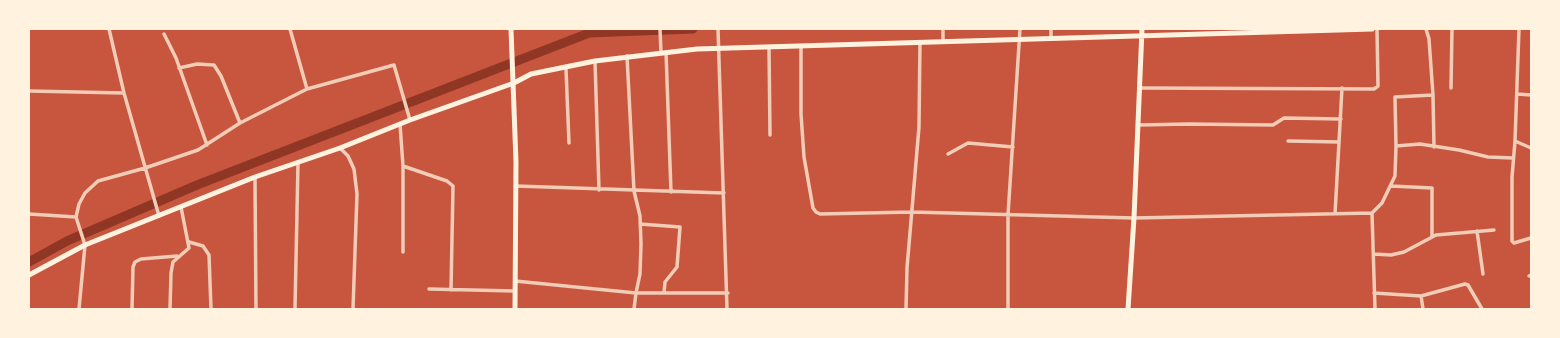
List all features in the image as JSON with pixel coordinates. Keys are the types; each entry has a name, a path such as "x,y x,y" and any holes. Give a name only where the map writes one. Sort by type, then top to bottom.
{"main road":[{"path":"511,29 514,83 516,186 515,309"},
{"path":"29,275 84,246 255,177 340,148 410,120 514,83 531,74 566,69 627,56 718,47 801,47 1051,38 1142,32 1372,29"},
{"path":"1128,309 1134,218 1142,32"}],"street":[{"path":"110,29 124,93 159,216"},
{"path":"290,29 307,89"},
{"path":"660,29 664,52 671,192"},
{"path":"718,29 728,293 727,309"},
{"path":"1051,29 1051,38"},
{"path":"1140,88 1374,89 1378,86 1377,29"},
{"path":"1426,29 1429,39 1433,95 1434,147"},
{"path":"1451,88 1452,29"},
{"path":"1519,29 1515,141 1513,158 1512,240 1514,243 1531,238"},
{"path":"1008,309 1008,215 1020,30"},
{"path":"943,31 943,41"},
{"path":"164,34 179,68 207,145"},
{"path":"906,309 918,127 920,42"},
{"path":"769,47 770,135"},
{"path":"801,47 801,114 807,184 813,208 820,214 912,212 1134,218 1372,213 1382,203 1395,176 1395,97 1433,95"},
{"path":"627,56 634,191 640,224 640,274 634,309"},
{"path":"595,62 599,190"},
{"path":"179,68 209,63 214,65 221,76 240,123"},
{"path":"79,309 84,246 76,217 79,204 85,193 98,182 145,168 207,145 240,123 307,89 394,65 410,120"},
{"path":"566,69 569,143"},
{"path":"1335,214 1342,88"},
{"path":"29,91 124,93"},
{"path":"1517,94 1531,95"},
{"path":"1138,125 1189,124 1273,126 1284,118 1341,120"},
{"path":"400,124 403,166 403,252"},
{"path":"1288,141 1339,142"},
{"path":"1515,141 1531,148"},
{"path":"948,154 968,143 1013,147"},
{"path":"1396,146 1420,144 1459,150 1488,157 1513,158"},
{"path":"340,148 348,156 351,162 356,187 353,309"},
{"path":"295,309 298,163"},
{"path":"403,166 446,181 453,186 451,290"},
{"path":"255,177 256,309"},
{"path":"516,186 599,190 724,193"},
{"path":"1391,186 1432,188 1432,236"},
{"path":"170,309 171,273 173,262 189,249 189,242 181,207"},
{"path":"1372,213 1375,309"},
{"path":"29,214 76,217"},
{"path":"640,224 680,227 677,267 665,282 664,293"},
{"path":"1374,254 1391,255 1404,252 1432,236 1494,230"},
{"path":"1477,231 1483,274"},
{"path":"189,242 203,246 209,255 211,309"},
{"path":"132,309 134,262 141,259 179,256"},
{"path":"515,281 636,292 728,293"},
{"path":"1374,293 1421,296 1465,284 1468,285 1482,309"},
{"path":"429,289 515,291"},
{"path":"1421,296 1423,309"}],"waterway":[{"path":"29,262 67,241 197,185 589,33 693,29"}]}
